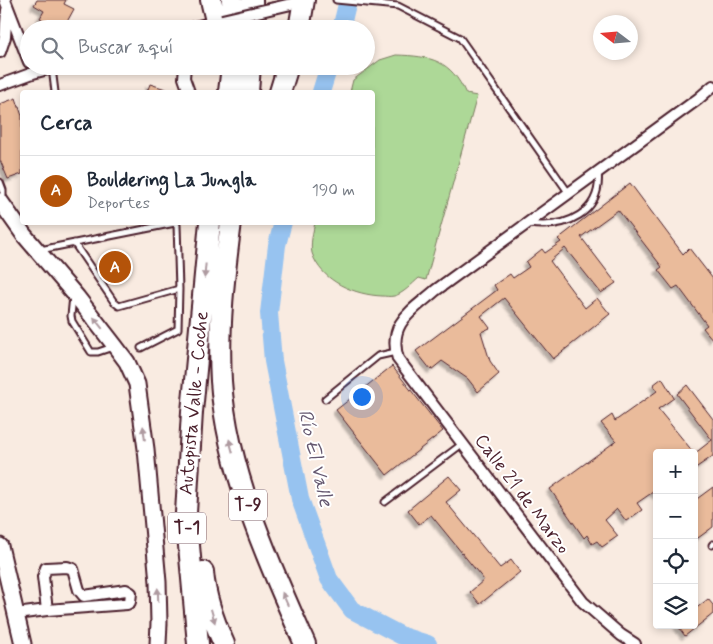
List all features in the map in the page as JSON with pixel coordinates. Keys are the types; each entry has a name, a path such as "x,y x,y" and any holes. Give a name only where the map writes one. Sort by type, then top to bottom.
{"highway":[{"path":"211,0 222,20"},
{"path":"225,20 232,0"},
{"path":"252,0 253,20"},
{"path":"301,20 307,0"},
{"path":"228,90 231,75"},
{"path":"248,90 249,75"},
{"path":"281,90 285,75"},
{"name":"Autopista Valle - Coche","path":"198,644 186,513 192,412 210,225"},
{"name":"Autopista Valle - Coche","path":"231,225 223,286 221,358 221,382 229,438 246,498 280,588 305,644"},
{"path":"221,358 244,225"},
{"path":"192,412 198,428 198,506 204,582 214,623 224,644"}],"main road":[{"path":"1,203 24,235 115,346 127,362 137,384 141,405 154,539 159,623 158,644"},
{"path":"0,546 24,644"},
{"path":"151,644 159,623"}],"street":[{"path":"234,20 307,0"},
{"path":"0,52 5,37 6,3"},
{"path":"6,3 20,39"},
{"path":"0,85 21,75"},
{"path":"184,75 190,90"},
{"path":"396,352 394,346 395,334 402,320 436,290 598,170 698,99 713,86"},
{"name":"Calle 21 de Marzo","path":"396,352 398,358 462,444 583,602 621,635 635,644"},
{"path":"16,614 127,604 130,602 131,593 126,590 84,596 79,590 73,569 67,567 46,568 43,577 47,610"}],"lane":[{"path":"336,0 398,6 460,38 568,192"},
{"path":"55,90 56,75"},
{"path":"526,223 543,226 563,222 585,211 595,200 600,184 598,170"},
{"path":"0,182 3,190 1,203"},
{"path":"38,250 165,225"},
{"path":"141,348 178,329 180,290 178,228 176,225"},
{"path":"74,243 114,302 119,306 180,290"},
{"path":"73,293 72,321 91,352 98,352 115,346"},
{"path":"326,399 378,356 396,352"},
{"path":"385,502 462,444"}],"green space":[{"path":"396,55 420,57 439,62 454,74 466,94 477,96 426,280 419,278 401,293 394,296 361,293 351,290 331,279 317,263 311,246 315,225 375,225 375,90 350,90 353,80 360,75 375,75 375,64 380,60"}],"building":[{"path":"37,0 66,0 64,4 74,9 68,20 44,20 40,18 44,11 34,5"},
{"path":"150,84 169,90 148,90"},
{"path":"16,98 20,110 20,175 8,179 0,160 0,104"},
{"path":"630,183 683,254 689,248 713,279 713,340 703,328 707,325 678,286 673,289 658,270 662,267 618,210 581,237 616,283 601,293 565,248 550,261 585,308 597,298 610,314 553,359 504,298 481,316 490,328 481,332 490,361 499,374 478,392 468,379 442,361 431,370 416,351 497,290 494,285 510,274 513,278 529,267 526,262 542,249 545,253 561,242 558,239"},
{"path":"392,366 443,431 387,475 336,410"},
{"path":"662,378 674,398 658,409 691,449 653,449 653,492 637,503 642,510 626,521 617,509 605,520 618,536 602,547 597,541 592,544 587,535 584,538 550,489 616,441 601,423 612,415 615,421 657,391 653,385"},
{"path":"687,385 713,419 713,456 698,466 698,451 712,440 677,394"},
{"path":"449,476 461,490 446,502 500,568 511,560 520,572 480,604 470,592 484,580 431,515 419,524 408,510"},
{"path":"713,487 713,527 698,538 698,498"},
{"path":"708,599 713,605 713,614 698,626 698,607"},
{"path":"680,629 694,629 685,636"}],"waterway":[{"name":"Río El Valle","path":"343,20 348,0"},
{"name":"Río El Valle","path":"322,90 326,75"},
{"name":"Río El Valle","path":"282,225 277,245 269,313 273,361 300,499 329,579 352,610 402,636 428,644"}],"place":[{"name":"Bouldering La Jungla","path":"115,267"}]}
